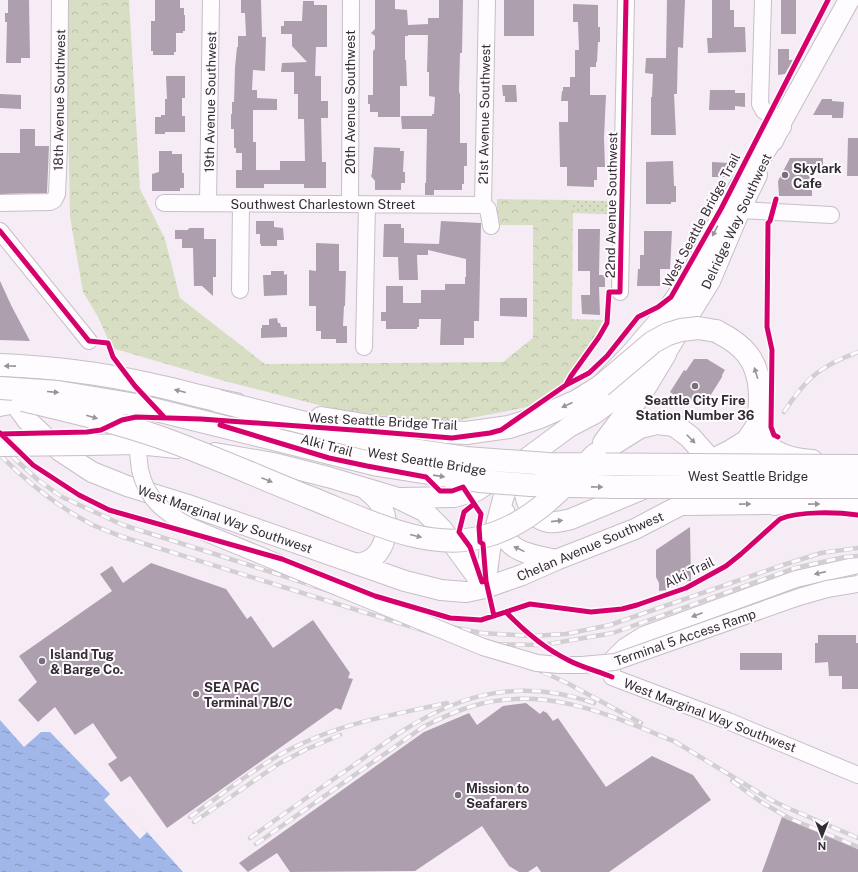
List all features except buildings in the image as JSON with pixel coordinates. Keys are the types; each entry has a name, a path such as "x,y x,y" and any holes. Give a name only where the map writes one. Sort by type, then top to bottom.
{"highway":[{"path":"601,386 662,320 695,270 728,206 781,124"},
{"path":"218,401 382,428 421,432 466,433 509,427 540,417 577,401 601,386 653,342 668,334 681,330 698,328 716,331 740,346 748,355 756,369 761,403 755,452 751,463 735,477"},
{"path":"6,403 74,412 161,438 379,525 419,537 455,541 481,538 502,531 526,519 547,503 595,455 619,434 665,354"},
{"name":"West Seattle Bridge","path":"0,365 90,372 150,384 412,450 466,458 548,464 858,466"},
{"name":"West Seattle Bridge","path":"0,388 58,392 136,404 378,465 479,481 530,485 608,487 858,487"},
{"path":"619,434 657,423 674,426 690,437 711,461 775,504"},
{"path":"711,461 732,452 747,441 758,425"},
{"path":"758,425 764,441 775,450 791,458 837,464 858,472"},
{"path":"655,465 761,454 823,450 858,450"}],"main road":[{"name":"Delridge Way Southwest","path":"485,588 490,549 504,495 523,461 569,427 594,414 622,393 665,354 710,281 740,210 781,124 849,0"},
{"name":"West Marginal Way Southwest","path":"0,381 6,403 27,420 60,451 92,472 127,486 185,504 405,581 441,590 466,592 485,588"},
{"path":"0,446 136,444 207,451 273,463 363,487 395,498 424,512 442,529 485,588"},
{"path":"523,461 525,495 529,507 539,518 547,522 557,522 571,519 711,461"},
{"path":"395,498 454,497 476,490 523,461"},
{"path":"735,477 858,476"},
{"name":"Chelan Avenue Southwest","path":"485,588 522,575 634,529 735,477"},
{"path":"358,564 365,562 376,555 383,544 386,528 385,515 378,501 363,487"},
{"path":"504,495 505,536 510,544 528,553 556,560"},
{"path":"682,505 858,503"}],"street":[{"name":"18th Avenue Southwest","path":"0,203 50,202 54,200 58,194 60,0"},
{"name":"19th Avenue Southwest","path":"208,203 211,0"},
{"name":"20th Avenue Southwest","path":"350,204 351,0"},
{"name":"21st Avenue Southwest","path":"486,0 483,205 488,209 491,226"},
{"name":"22nd Avenue Southwest","path":"620,292 626,0"},
{"path":"763,0 760,100 762,109 781,124"},
{"name":"Southwest Charlestown Street","path":"164,203 483,205"},
{"path":"240,290 241,204"},
{"path":"364,347 367,204"},
{"path":"740,210 831,215"},
{"path":"0,231 89,341"},
{"name":"Terminal 5 Access Ramp","path":"136,444 140,470 147,490 158,505 177,519 213,536 482,647 537,663 582,665 616,662 799,597 827,589 858,584"},
{"name":"West Marginal Way Southwest","path":"858,565 796,579 643,635 624,647 612,659 612,677 728,721 858,775"}],"green space":[{"path":"66,0 129,0 140,189 165,239 180,298 265,364 503,362 533,338 533,225 497,225 497,199 573,200 572,319 603,320 576,376 538,405 450,422 346,412 228,382 112,348 98,317 83,292 70,217"},
{"path":"573,200 608,201 608,214 572,213"}],"water":[{"path":"0,720 24,747 41,732 50,732 147,832 183,872 0,872"}],"pier":[{"path":"111,793 147,832 140,839 104,800"}],"railway":[{"path":"784,412 800,390 815,374 834,362 858,352"},
{"path":"0,443 38,480 62,497 123,525 394,612 432,623 482,633 531,636 566,634 610,625 821,553 858,548"},
{"path":"0,455 21,475 54,501 78,517 103,529 123,537 468,644 543,645 613,633 795,568 845,557 858,556"},
{"path":"476,646 521,662 567,683 641,723"},
{"path":"250,838 404,730 450,706 473,698 496,693 519,691 544,692 568,696 594,703"},
{"path":"256,844 423,727 441,718 473,706 500,700 527,699 553,701 578,706 603,714 678,743"},
{"path":"190,817 272,759 318,736 354,724 447,703"},
{"path":"194,822 280,763 307,749 340,735"},
{"path":"674,741 771,800 858,838"},
{"path":"732,781 761,802 789,818 858,847"}],"cycle path":[{"path":"566,385 607,323 609,292 620,292 626,0"},
{"name":"West Seattle Bridge Trail","path":"0,434 87,432 101,430 122,420 136,417 201,419 452,438 501,430 566,385 589,373 607,356 638,317 658,307 671,297 721,209 828,0"},
{"path":"776,199 770,221 768,223 767,327 772,350 771,427 774,435 778,437"},
{"path":"0,231 89,341 108,343 113,357 135,386 164,417"},
{"name":"Alki Trail","path":"220,425 329,458 426,477 440,491 452,491 463,487 481,514 479,527 480,542 483,544 486,581 494,616"},
{"name":"Alki Trail","path":"0,433 33,465 79,495 109,510 282,559 375,596 450,618 481,620 530,604 591,612 622,609 686,588 726,566 780,519 807,513 840,513 858,515"},
{"path":"474,504 464,512 459,532 470,547 482,582"},
{"path":"506,612 543,645 559,655 584,667 612,677"}],"place":[{"name":"Skylark Cafe","path":"785,175"},
{"name":"Seattle City Fire Station Number 36","path":"695,386"},
{"name":"Island Tug & Barge Co.","path":"42,661"},
{"name":"SEA PAC Terminal 7B/C","path":"196,694"},
{"name":"Mission to Seafarers","path":"458,795"}]}
